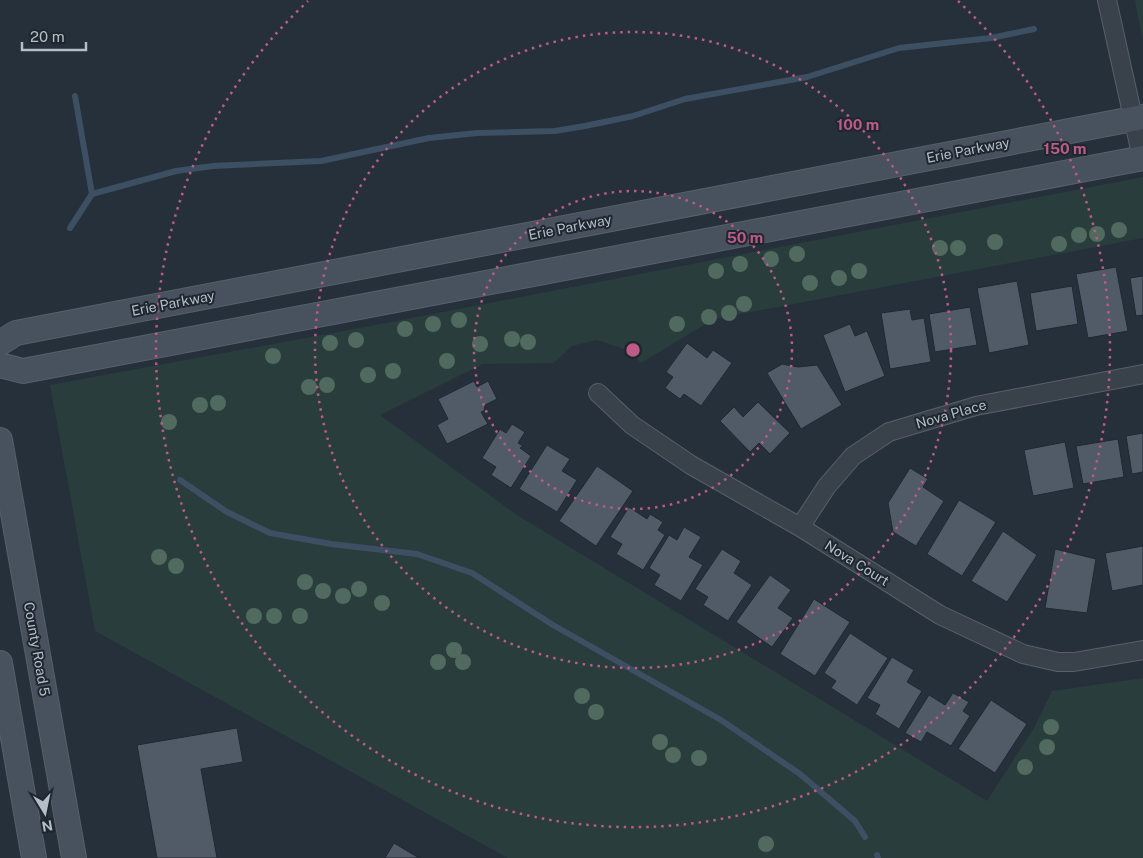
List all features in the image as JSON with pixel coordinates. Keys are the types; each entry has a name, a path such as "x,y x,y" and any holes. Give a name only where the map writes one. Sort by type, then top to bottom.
{"main road":[{"name":"Erie Parkway","path":"0,343 16,333 1139,118"},
{"path":"0,365 23,371 1143,158"},
{"name":"County Road 5","path":"0,440 74,858"},
{"path":"0,663 34,858"}],"street":[{"path":"1107,0 1139,118 1143,158"},
{"name":"Nova Place","path":"800,527 827,486 854,456 889,432 976,406 1143,374"},
{"name":"Nova Court","path":"598,393 632,425 690,465 800,527 940,614 1023,654 1058,662 1074,662 1143,650"}],"green space":[{"path":"1135,0 1143,0 1143,42"},
{"path":"1143,177 1143,238 714,319 641,363 630,351 597,340 572,346 554,363 483,364 380,415 517,515 987,801 1034,728 1052,691 1143,678 1143,858 508,858 95,631 50,385 360,328"}],"building":[{"path":"1116,267 1128,331 1088,338 1076,274"},
{"path":"1143,276 1143,315 1136,316 1130,278"},
{"path":"1017,281 1029,345 989,353 977,288"},
{"path":"1072,286 1078,324 1036,331 1030,293"},
{"path":"970,307 977,345 935,352 929,314"},
{"path":"910,309 912,320 924,318 931,362 890,369 881,313"},
{"path":"850,324 855,336 867,331 885,376 845,392 823,335"},
{"path":"687,343 707,358 713,350 732,363 701,406 684,394 680,399 665,388 673,377 666,372"},
{"path":"782,364 798,367 817,365 842,405 801,429 767,373"},
{"path":"474,381 477,387 488,381 497,399 485,405 484,411 481,412 488,424 447,444 437,425 448,419 438,399"},
{"path":"758,402 790,433 770,454 759,443 750,452 720,421 734,407 743,417"},
{"path":"512,424 525,432 518,443 523,446 520,448 531,456 511,488 491,475 496,467 482,458 500,429 506,433"},
{"path":"1143,433 1143,472 1132,474 1126,436"},
{"path":"1118,439 1124,477 1083,484 1076,446"},
{"path":"1065,442 1074,488 1033,496 1024,450"},
{"path":"547,445 570,459 562,471 577,480 557,512 519,489"},
{"path":"597,466 633,491 596,546 559,521"},
{"path":"910,468 928,479 923,487 944,501 916,546 893,532 888,503"},
{"path":"959,500 996,522 962,576 927,554"},
{"path":"629,507 647,519 650,514 663,522 658,530 665,535 643,570 616,554 622,544 610,537"},
{"path":"684,527 701,537 689,557 703,565 681,601 654,585 660,575 649,568 669,535 677,540"},
{"path":"1003,531 1037,555 1007,602 971,581"},
{"path":"1143,546 1143,585 1112,591 1105,553"},
{"path":"722,549 741,561 734,573 752,585 728,621 703,605 708,597 695,589"},
{"path":"1055,549 1096,559 1087,613 1045,608"},
{"path":"770,575 791,590 778,608 793,618 772,647 736,622"},
{"path":"814,599 850,622 815,676 780,654"},
{"path":"850,633 888,658 857,705 831,688 836,681 824,673"},
{"path":"892,657 914,670 907,682 922,691 899,729 875,714 880,705 867,698"},
{"path":"953,693 969,702 963,711 970,716 951,746 927,732 921,742 905,733 929,695 945,705"},
{"path":"991,700 1027,724 995,773 958,749"},
{"path":"237,728 243,762 201,769 217,858 157,858 137,745"},
{"path":"394,843 419,858 385,858"}],"waterway":[{"path":"70,228 92,194 176,171 213,166 321,161 429,138 477,133 555,131 633,116 685,99 807,77 899,48 991,38 1034,29"},
{"path":"75,96 92,194"},
{"path":"180,480 227,512 270,533 331,544 417,554 472,573 553,625 721,720 800,774 855,821 865,837"}]}
